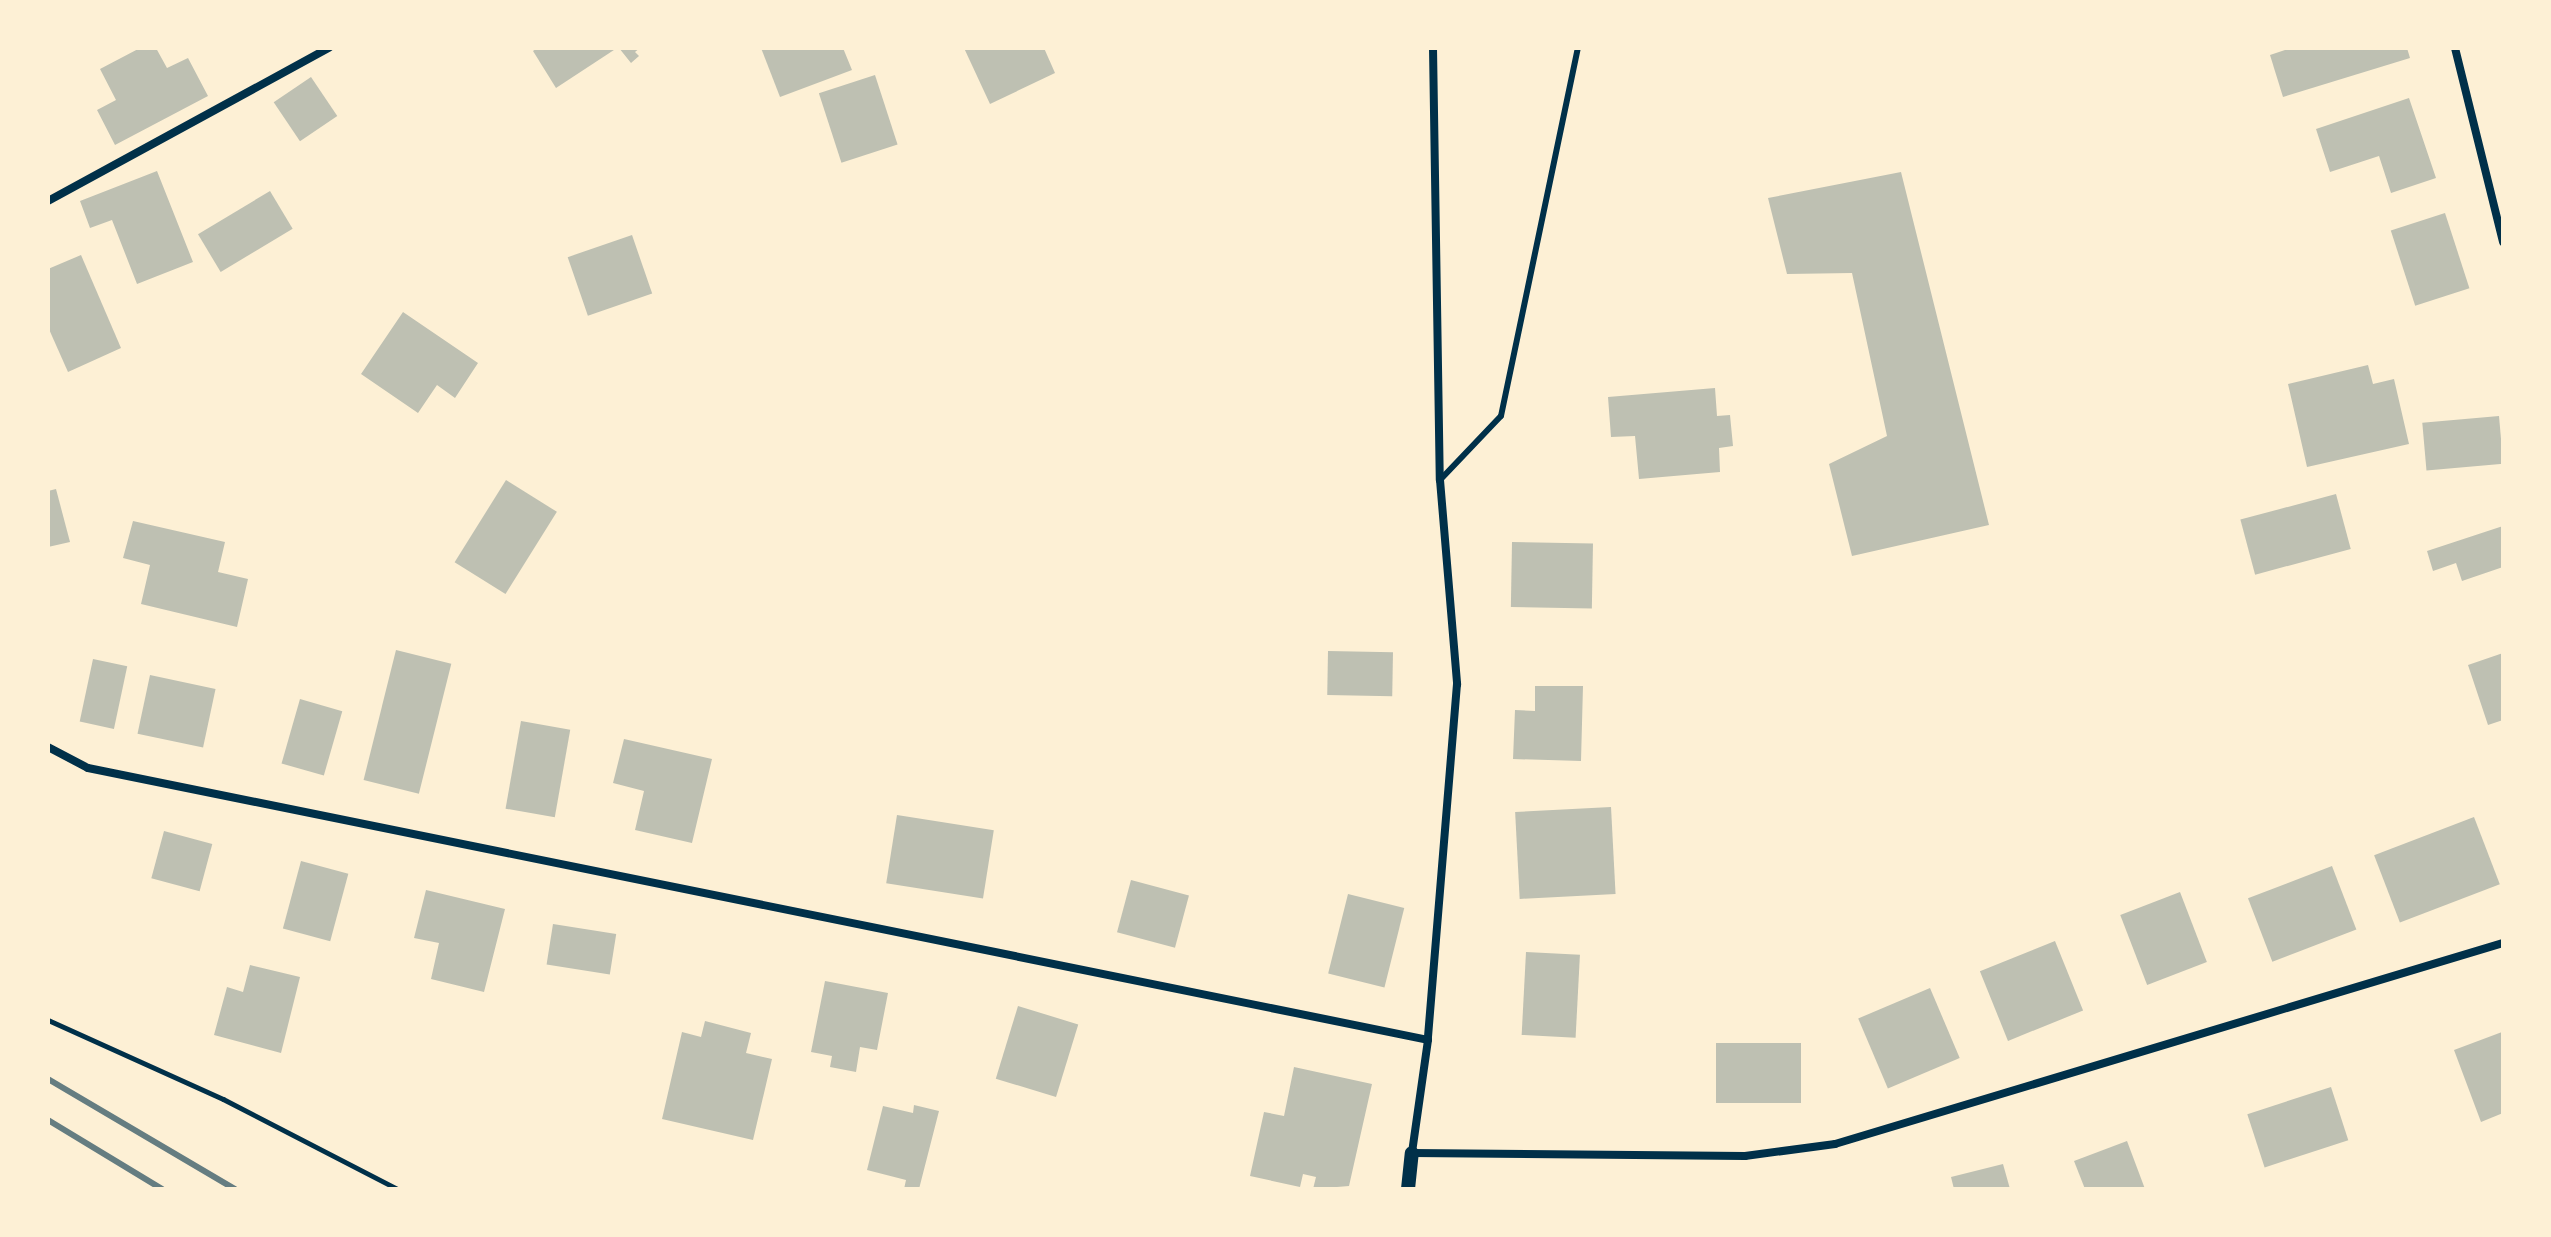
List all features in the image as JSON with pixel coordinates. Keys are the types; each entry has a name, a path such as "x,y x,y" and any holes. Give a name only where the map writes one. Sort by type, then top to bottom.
{"street":[{"path":"48,201 329,48"},
{"path":"1408,1189 1428,1040 1457,684 1440,480 1433,48"},
{"path":"2455,48 2503,242"},
{"path":"48,747 88,768 1428,1040"},
{"path":"1412,1153 1745,1156 1835,1144 2503,943"}],"lane":[{"path":"1440,480 1501,416 1578,48"}],"path":[{"path":"48,1020 223,1099 397,1189"}],"building":[{"path":"140,48 156,48 167,68 188,58 208,96 115,145 97,110 116,100 100,69"},
{"path":"537,48 617,48 556,88 533,51"},
{"path":"619,48 640,48 635,52 639,56 631,63"},
{"path":"761,48 843,48 852,70 780,97"},
{"path":"964,48 1044,48 1055,73 990,104"},
{"path":"2291,48 2407,48 2410,58 2283,97 2270,55"},
{"path":"875,75 898,144 841,163 819,93"},
{"path":"311,77 337,116 300,141 274,102"},
{"path":"2409,98 2436,178 2391,193 2379,156 2330,172 2316,129"},
{"path":"157,171 193,262 137,284 112,220 90,228 80,201"},
{"path":"1901,172 1989,525 1852,556 1829,464 1887,436 1852,273 1787,274 1768,198"},
{"path":"270,191 293,229 221,272 198,234"},
{"path":"2445,213 2469,288 2415,306 2391,231"},
{"path":"632,235 652,294 588,316 568,257"},
{"path":"81,255 121,348 68,372 48,327 48,269"},
{"path":"403,312 478,363 455,398 437,385 418,413 361,374"},
{"path":"2368,365 2373,384 2394,379 2409,444 2307,467 2288,384"},
{"path":"1715,388 1717,416 1730,415 1733,446 1719,448 1720,472 1639,479 1635,436 1611,437 1608,397"},
{"path":"2499,416 2503,464 2426,471 2422,423"},
{"path":"506,480 557,512 505,594 455,562"},
{"path":"56,489 70,542 48,547 48,491"},
{"path":"2336,494 2351,549 2255,575 2240,520"},
{"path":"133,521 225,542 218,572 248,579 237,627 141,604 150,565 123,558"},
{"path":"2503,526 2503,567 2462,581 2456,563 2433,571 2427,551"},
{"path":"1512,542 1593,543 1592,608 1511,607"},
{"path":"396,650 451,664 419,794 364,780"},
{"path":"1328,651 1393,652 1392,696 1327,695"},
{"path":"2503,653 2503,720 2488,725 2468,665"},
{"path":"93,659 127,666 114,729 80,722"},
{"path":"150,675 216,689 203,748 138,734"},
{"path":"1535,686 1583,686 1581,761 1513,759 1515,710 1535,711"},
{"path":"300,699 342,711 324,776 282,763"},
{"path":"521,721 570,730 555,817 506,809"},
{"path":"624,739 712,759 692,843 635,830 644,791 613,783"},
{"path":"1611,807 1616,894 1520,899 1515,812"},
{"path":"897,815 994,830 983,898 886,883"},
{"path":"2474,817 2500,884 2400,923 2374,855"},
{"path":"164,831 212,844 200,891 151,878"},
{"path":"301,861 348,874 330,941 283,929"},
{"path":"2332,866 2356,929 2272,962 2248,898"},
{"path":"1131,880 1189,896 1175,948 1117,932"},
{"path":"426,890 505,909 484,992 431,979 439,943 414,938"},
{"path":"2180,892 2207,962 2147,985 2120,915"},
{"path":"1348,894 1404,908 1384,988 1328,974"},
{"path":"553,924 616,934 610,975 547,964"},
{"path":"2055,941 2083,1011 2008,1041 1980,971"},
{"path":"1526,952 1580,955 1576,1038 1522,1035"},
{"path":"250,965 300,977 281,1053 214,1035 227,987 243,992"},
{"path":"825,981 888,993 877,1050 860,1047 856,1072 830,1067 832,1056 811,1052"},
{"path":"1930,988 1960,1058 1888,1088 1858,1018"},
{"path":"1018,1006 1078,1024 1056,1097 996,1079"},
{"path":"705,1021 751,1033 746,1053 772,1059 753,1140 662,1119 682,1032 701,1037"},
{"path":"2502,1032 2503,1113 2481,1122 2454,1050"},
{"path":"1716,1043 1801,1043 1801,1103 1716,1103"},
{"path":"1294,1067 1372,1084 1349,1186 1313,1189 1316,1177 1303,1174 1300,1187 1250,1176 1264,1112 1284,1116"},
{"path":"2331,1087 2348,1140 2265,1167 2247,1114"},
{"path":"914,1105 939,1111 919,1189 904,1189 906,1180 867,1170 883,1106 913,1113"},
{"path":"2127,1141 2145,1189 2085,1189 2074,1161"},
{"path":"2003,1164 2010,1189 1954,1189 1951,1177"}],"railway":[{"path":"48,1079 235,1189"},
{"path":"48,1120 162,1189"}]}
